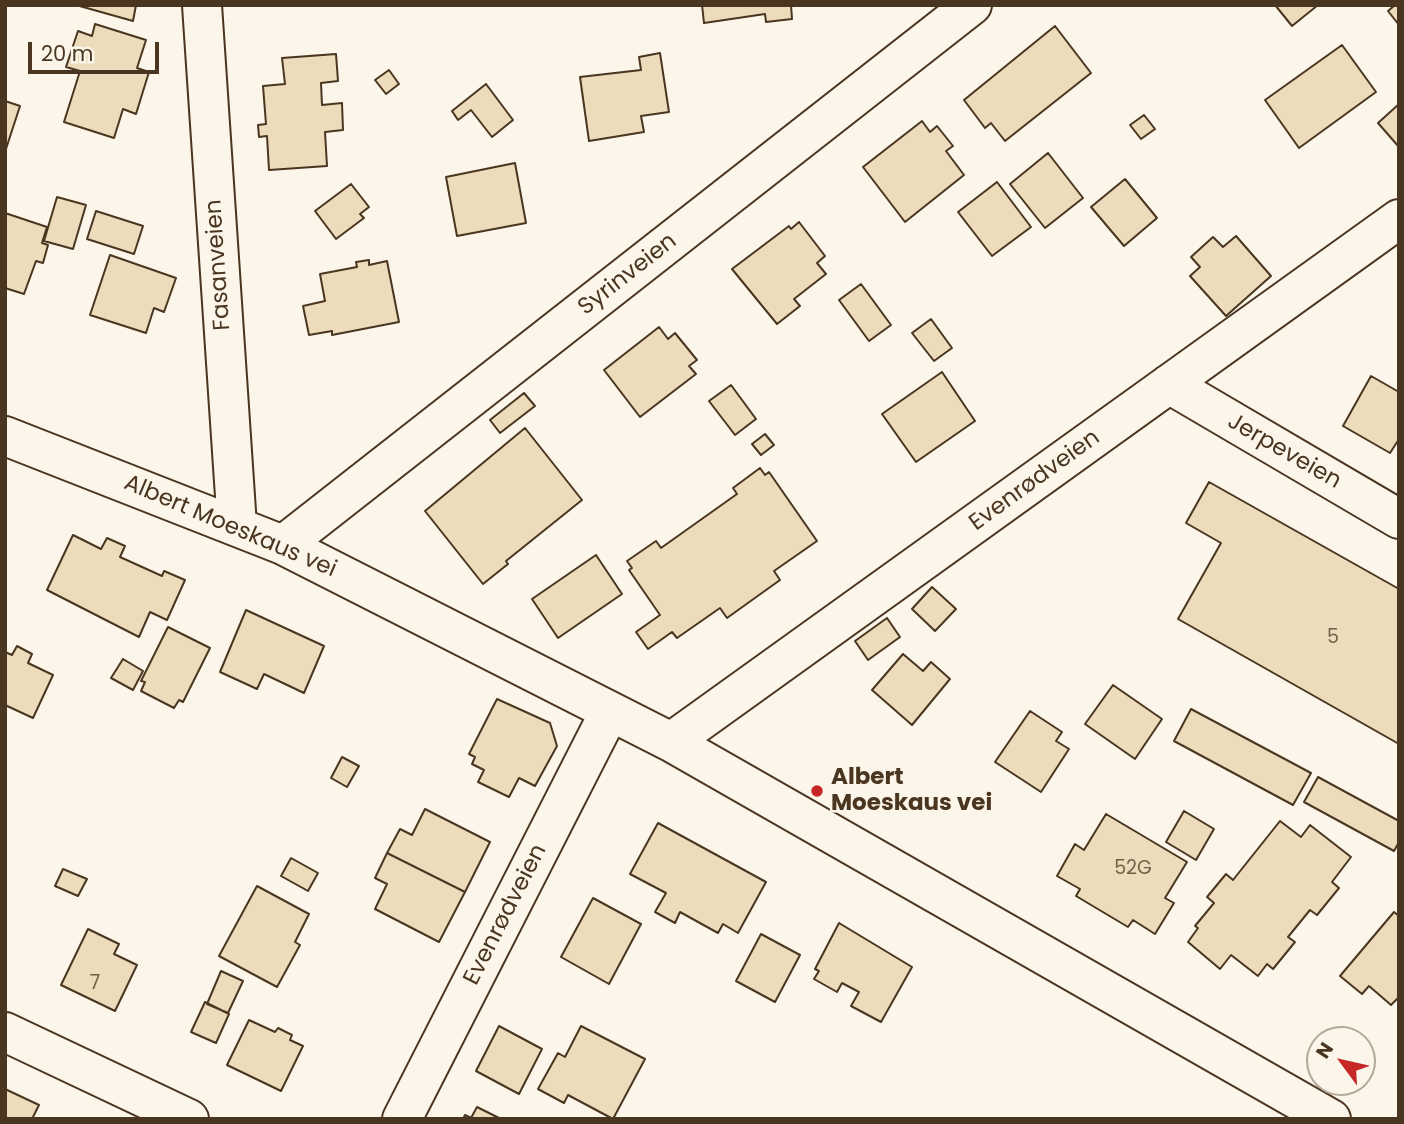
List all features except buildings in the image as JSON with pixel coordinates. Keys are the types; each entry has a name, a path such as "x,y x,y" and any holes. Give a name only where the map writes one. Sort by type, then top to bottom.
{"street":[{"name":"Fasanveien","path":"202,5 237,526"},
{"name":"Syrinveien","path":"283,545 972,5"},
{"name":"Evenrødveien","path":"671,742 1399,219"},
{"name":"Jerpeveien","path":"1169,384 1399,519"},
{"name":"Albert Moeskaus vei","path":"5,436 283,545 671,742 1331,1119"},
{"name":"Evenrødveien","path":"402,1119 610,711"},
{"path":"5,1032 189,1119"}],"place":[{"name":"Albert Moeskaus vei","path":"817,791"}]}
